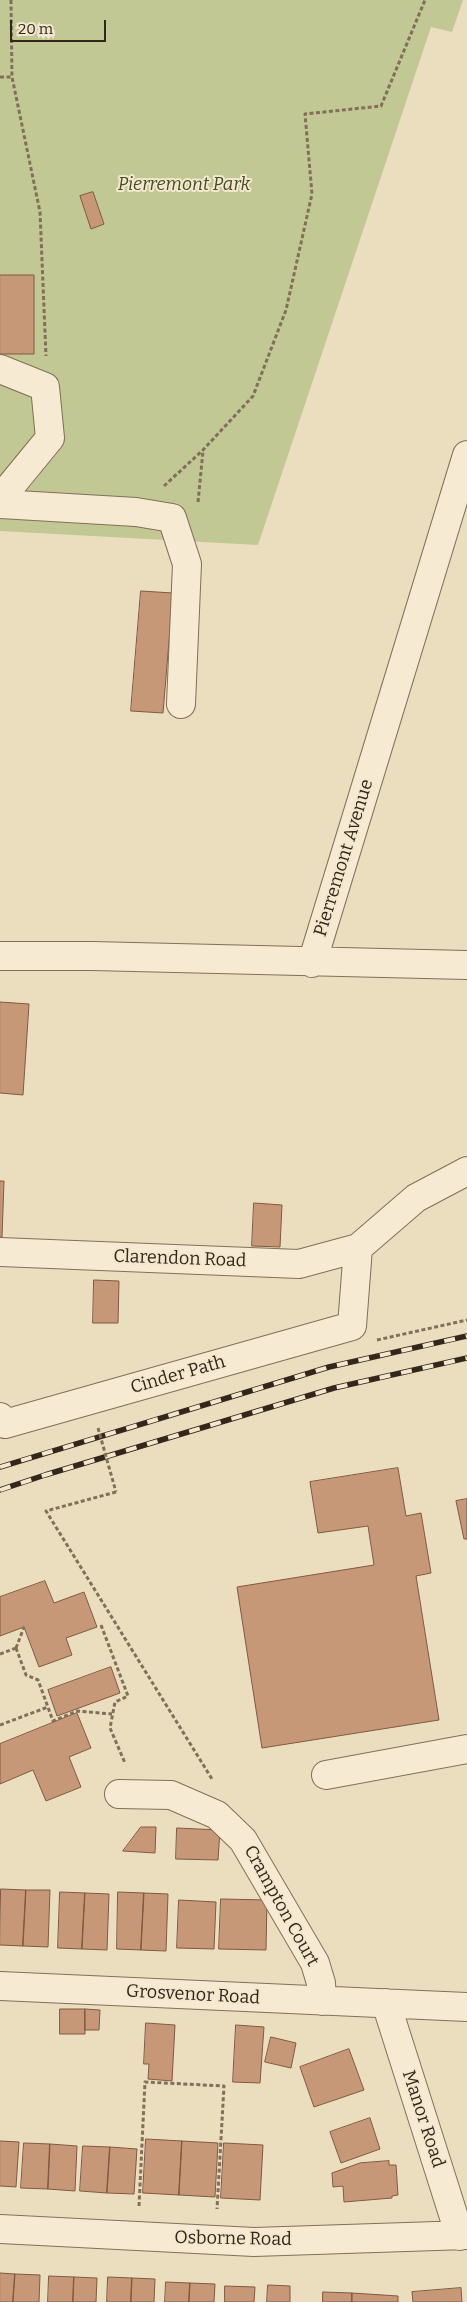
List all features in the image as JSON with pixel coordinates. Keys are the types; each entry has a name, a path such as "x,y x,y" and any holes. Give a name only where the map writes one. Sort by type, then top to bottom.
{"street":[{"path":"0,369 45,387 50,438 0,499"},
{"name":"Pierremont Avenue","path":"312,963 467,455"},
{"path":"0,504 136,512 172,518 187,564 181,704"},
{"path":"0,956 92,956 312,963 467,965"},
{"path":"352,1326 358,1248 416,1198 467,1171"},
{"name":"Clarendon Road","path":"0,1252 299,1264 358,1248"},
{"name":"Cinder Path","path":"2,1421 352,1326"},
{"path":"326,1775 467,1749"},
{"name":"Crampton Court","path":"128,1794 171,1795 218,1815 243,1840 315,1962 321,1983 322,2001"},
{"name":"Grosvenor Road","path":"0,1986 467,2007"},
{"name":"Manor Road","path":"386,2003 463,2235"},
{"name":"Osborne Road","path":"0,2228 254,2242 463,2235"}],"path":[{"path":"11,0 12,77 40,212 45,288 45,387"},
{"path":"136,512 203,450 253,396 286,310 312,194 305,114 381,106 425,0"},
{"path":"0,76 12,77"},
{"path":"352,1326 362,1344 467,1320"},
{"path":"98,1428 116,1492 46,1511 214,1783"},
{"path":"101,1626 128,1696 115,1702 110,1728 128,1794"},
{"path":"24,1627 16,1648 26,1675 38,1680 54,1721 77,1711 112,1714"},
{"path":"0,1654 16,1648"},
{"path":"0,1725 48,1707"},
{"path":"138,2236 146,2082 224,2086 216,2240"}],"green space":[{"name":"Pierremont Park","path":"0,0 463,0 452,32 431,27 258,545 0,531"}],"building":[{"path":"93,192 104,224 91,229 80,196"},
{"path":"0,275 34,275 34,354 0,354"},
{"path":"141,591 173,593 163,713 131,711"},
{"path":"0,1002 29,1004 23,1095 0,1093"},
{"path":"0,1181 4,1181 2,1237 0,1237"},
{"path":"254,1203 282,1205 280,1247 252,1246"},
{"path":"94,1280 119,1281 118,1323 93,1323"},
{"path":"398,1468 406,1516 421,1513 431,1573 416,1576 439,1720 262,1748 237,1587 374,1565 368,1526 318,1533 310,1482"},
{"path":"467,1499 467,1539 464,1539 456,1501"},
{"path":"45,1581 54,1603 84,1592 97,1627 66,1638 72,1655 39,1667 24,1627 0,1636 0,1597"},
{"path":"111,1667 120,1693 57,1716 48,1690"},
{"path":"77,1713 91,1748 69,1757 81,1787 46,1801 33,1770 0,1784 0,1744"},
{"path":"141,1827 156,1827 155,1853 123,1851"},
{"path":"177,1828 220,1830 218,1860 176,1859"},
{"path":"1,1889 26,1890 23,1946 0,1945"},
{"path":"26,1890 50,1890 48,1947 23,1946"},
{"path":"60,1892 85,1893 82,1949 58,1948"},
{"path":"118,1892 144,1893 141,1950 117,1949"},
{"path":"85,1893 109,1894 107,1950 82,1949"},
{"path":"144,1893 168,1894 166,1951 141,1950"},
{"path":"221,1899 267,1900 266,1950 219,1949"},
{"path":"179,1900 216,1902 214,1949 177,1948"},
{"path":"60,2009 85,2009 85,2034 60,2034"},
{"path":"85,2009 100,2010 99,2030 85,2030"},
{"path":"146,2023 175,2025 172,2081 148,2079 149,2064 144,2064"},
{"path":"236,2025 264,2027 260,2083 233,2082"},
{"path":"271,2037 296,2043 291,2068 265,2062"},
{"path":"349,2049 364,2090 314,2107 300,2067"},
{"path":"370,2118 380,2149 341,2163 330,2132"},
{"path":"146,2139 182,2141 179,2195 143,2193"},
{"path":"0,2141 19,2142 16,2187 0,2186"},
{"path":"182,2141 218,2143 215,2197 179,2195"},
{"path":"24,2143 50,2144 48,2189 21,2188"},
{"path":"224,2143 263,2145 260,2200 221,2198"},
{"path":"50,2144 77,2146 75,2191 48,2189"},
{"path":"83,2146 110,2147 107,2193 80,2191"},
{"path":"110,2147 137,2149 134,2194 107,2193"},
{"path":"389,2161 389,2165 396,2165 398,2195 392,2196 392,2198 344,2202 343,2186 333,2187 332,2173 360,2163"},
{"path":"0,2273 15,2274 13,2302 0,2302"},
{"path":"15,2274 40,2275 39,2302 13,2302"},
{"path":"49,2276 74,2277 73,2302 48,2302"},
{"path":"74,2277 97,2278 96,2302 73,2302"},
{"path":"108,2277 132,2278 131,2302 107,2302"},
{"path":"132,2278 155,2279 154,2302 131,2302"},
{"path":"166,2282 190,2283 189,2302 165,2302"},
{"path":"190,2283 215,2284 214,2302 189,2302"},
{"path":"268,2285 290,2286 290,2302 267,2302"},
{"path":"225,2286 255,2287 254,2302 225,2302"},
{"path":"461,2288 462,2302 413,2302 412,2292"},
{"path":"323,2292 352,2293 352,2302 323,2302"},
{"path":"352,2293 398,2296 398,2302 352,2302"}],"railway":[{"path":"0,1467 329,1367 467,1336"},
{"path":"0,1490 334,1388 467,1358"}]}
